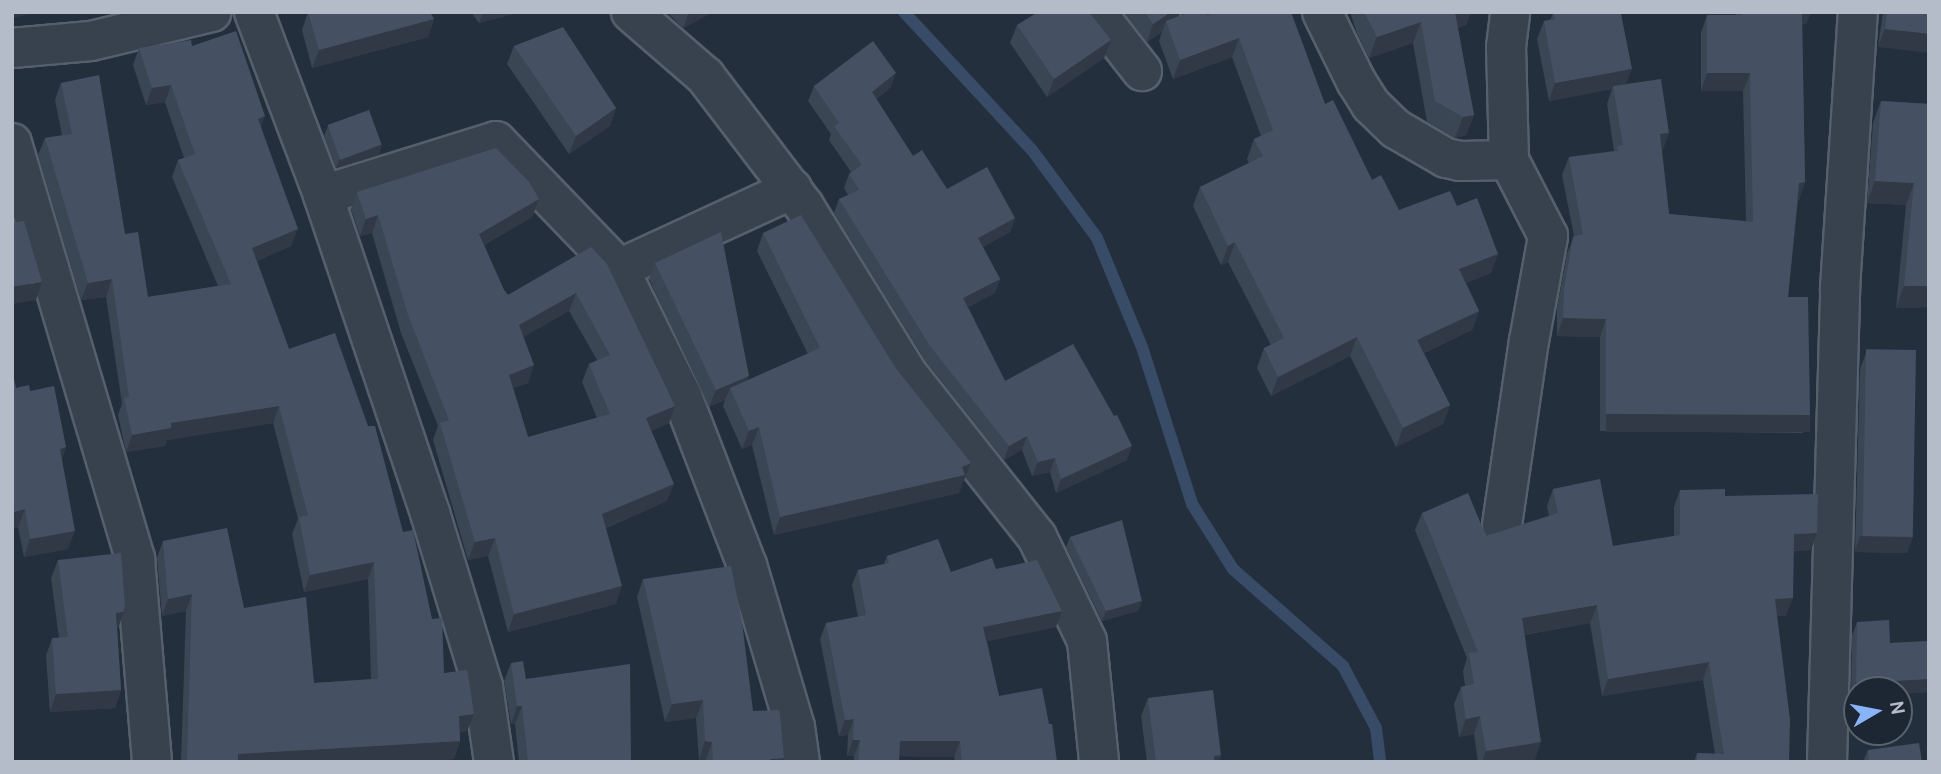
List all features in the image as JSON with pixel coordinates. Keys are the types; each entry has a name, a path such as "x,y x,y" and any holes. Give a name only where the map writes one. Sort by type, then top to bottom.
{"street":[{"path":"12,48 88,27 212,12"},
{"path":"254,12 323,195 430,513 483,686 494,762"},
{"path":"631,12 705,76 792,190 907,373 1037,537 1087,640 1099,762"},
{"path":"1096,12 1142,71"},
{"path":"1322,12 1371,105 1396,129 1446,158 1460,161 1508,160"},
{"path":"1502,525 1529,341 1548,236 1508,160 1506,47 1510,12"},
{"path":"1826,762 1840,288 1858,12"},
{"path":"323,195 496,141 619,269 682,397 747,565 795,727 800,762"},
{"path":"12,142 135,559 152,762"},
{"path":"619,269 792,190"}],"building":[{"path":"308,12 430,12 434,19 319,50"},
{"path":"1038,12 1089,12 1111,40 1054,79 1017,25"},
{"path":"1145,12 1171,12 1153,24"},
{"path":"1190,12 1207,15 1220,12 1291,12 1325,104 1333,100 1372,180 1381,175 1399,210 1450,191 1457,206 1477,198 1498,254 1459,269 1479,311 1417,340 1450,405 1403,428 1357,337 1278,377 1264,348 1284,338 1235,242 1228,246 1200,187 1263,156 1254,139 1273,130 1239,38 1180,60 1166,21"},
{"path":"1364,12 1455,12 1474,115 1463,117 1435,101 1421,22 1377,37"},
{"path":"1742,12 1802,12 1805,182 1799,183 1788,297 1808,297 1810,415 1606,414 1606,319 1563,318 1564,290 1573,237 1583,234 1569,157 1618,151 1617,146 1623,145 1613,86 1661,79 1669,133 1660,134 1669,214 1753,222 1750,73 1707,73 1707,15 1742,15"},
{"path":"1887,12 1929,12 1929,34 1885,29"},
{"path":"1553,14 1621,14 1632,69 1555,83 1544,21 1555,19"},
{"path":"563,27 616,108 576,136 514,46"},
{"path":"236,31 265,116 258,119 298,229 252,248 289,349 335,333 368,426 375,426 403,532 413,530 432,619 442,618 444,673 467,670 474,714 459,716 460,741 238,754 238,762 187,762 192,594 168,599 163,541 227,528 244,608 306,597 314,683 378,679 374,562 310,575 299,517 308,515 279,406 171,423 171,428 132,435 124,398 129,397 112,279 88,283 45,138 72,134 61,83 99,75 125,234 138,232 148,297 231,284 178,160 195,154 171,85 152,88 139,48 191,40 192,46"},
{"path":"873,41 896,73 872,92 913,156 922,150 947,189 987,167 1015,218 978,238 1000,279 963,298 1005,381 1073,344 1114,416 1117,415 1132,446 1061,479 1055,458 1038,462 1027,436 1009,446 930,346 839,199 859,190 849,174 862,165 834,126 839,123 814,86"},
{"path":"1881,101 1929,104 1929,286 1904,286 1914,183 1875,181"},
{"path":"369,110 382,145 340,160 328,125"},
{"path":"496,148 530,183 539,199 479,234 508,295 591,247 607,264 675,406 646,418 674,484 602,514 622,586 514,614 495,538 475,542 440,423 449,420 408,315 378,215 366,219 357,192","holes":["576,293 610,355 589,364 610,414 528,437 509,375 534,365 519,325"]},
{"path":"801,215 895,367 971,463 962,467 965,475 780,517 759,427 749,431 730,388 820,348 763,233"},
{"path":"24,221 42,282 12,287 12,223"},
{"path":"721,232 749,376 716,390 655,263"},
{"path":"1866,349 1916,350 1913,537 1863,536"},
{"path":"12,370 16,388 29,385 30,391 54,386 66,447 60,449 75,531 30,539 25,509 14,512"},
{"path":"1600,479 1613,546 1680,535 1680,490 1725,489 1725,496 1818,494 1817,533 1794,534 1793,598 1775,599 1790,720 1789,762 1697,762 1697,753 1724,754 1709,662 1608,679 1597,605 1522,618 1541,742 1486,751 1480,716 1466,719 1461,687 1474,684 1469,653 1478,652 1422,513 1468,493 1486,536 1558,513 1553,489"},
{"path":"1122,520 1142,601 1106,611 1070,537"},
{"path":"938,539 951,572 992,558 996,569 1037,560 1062,611 983,627 999,696 1042,688 1049,724 1052,724 1057,762 962,762 960,741 900,741 899,762 858,762 860,740 853,740 854,719 845,720 826,623 866,615 858,570 889,563 887,556"},
{"path":"121,553 125,607 123,612 116,613 121,690 56,694 52,638 68,637 58,560"},
{"path":"731,566 742,622 753,711 779,710 780,714 784,758 770,759 771,762 713,762 712,742 705,741 703,700 672,704 643,579"},
{"path":"1889,620 1890,643 1929,641 1929,679 1913,680 1913,676 1856,676 1857,622"},
{"path":"523,661 526,679 630,664 631,762 528,762 522,706 517,706 511,663"},
{"path":"1213,690 1221,755 1214,756 1214,762 1156,762 1148,698"},
{"path":"1919,743 1922,762 1869,762 1868,750 1913,746"}],"waterway":[{"path":"904,12 1032,150 1097,238 1142,347 1192,504 1233,569 1343,666 1376,728 1380,762"}]}
